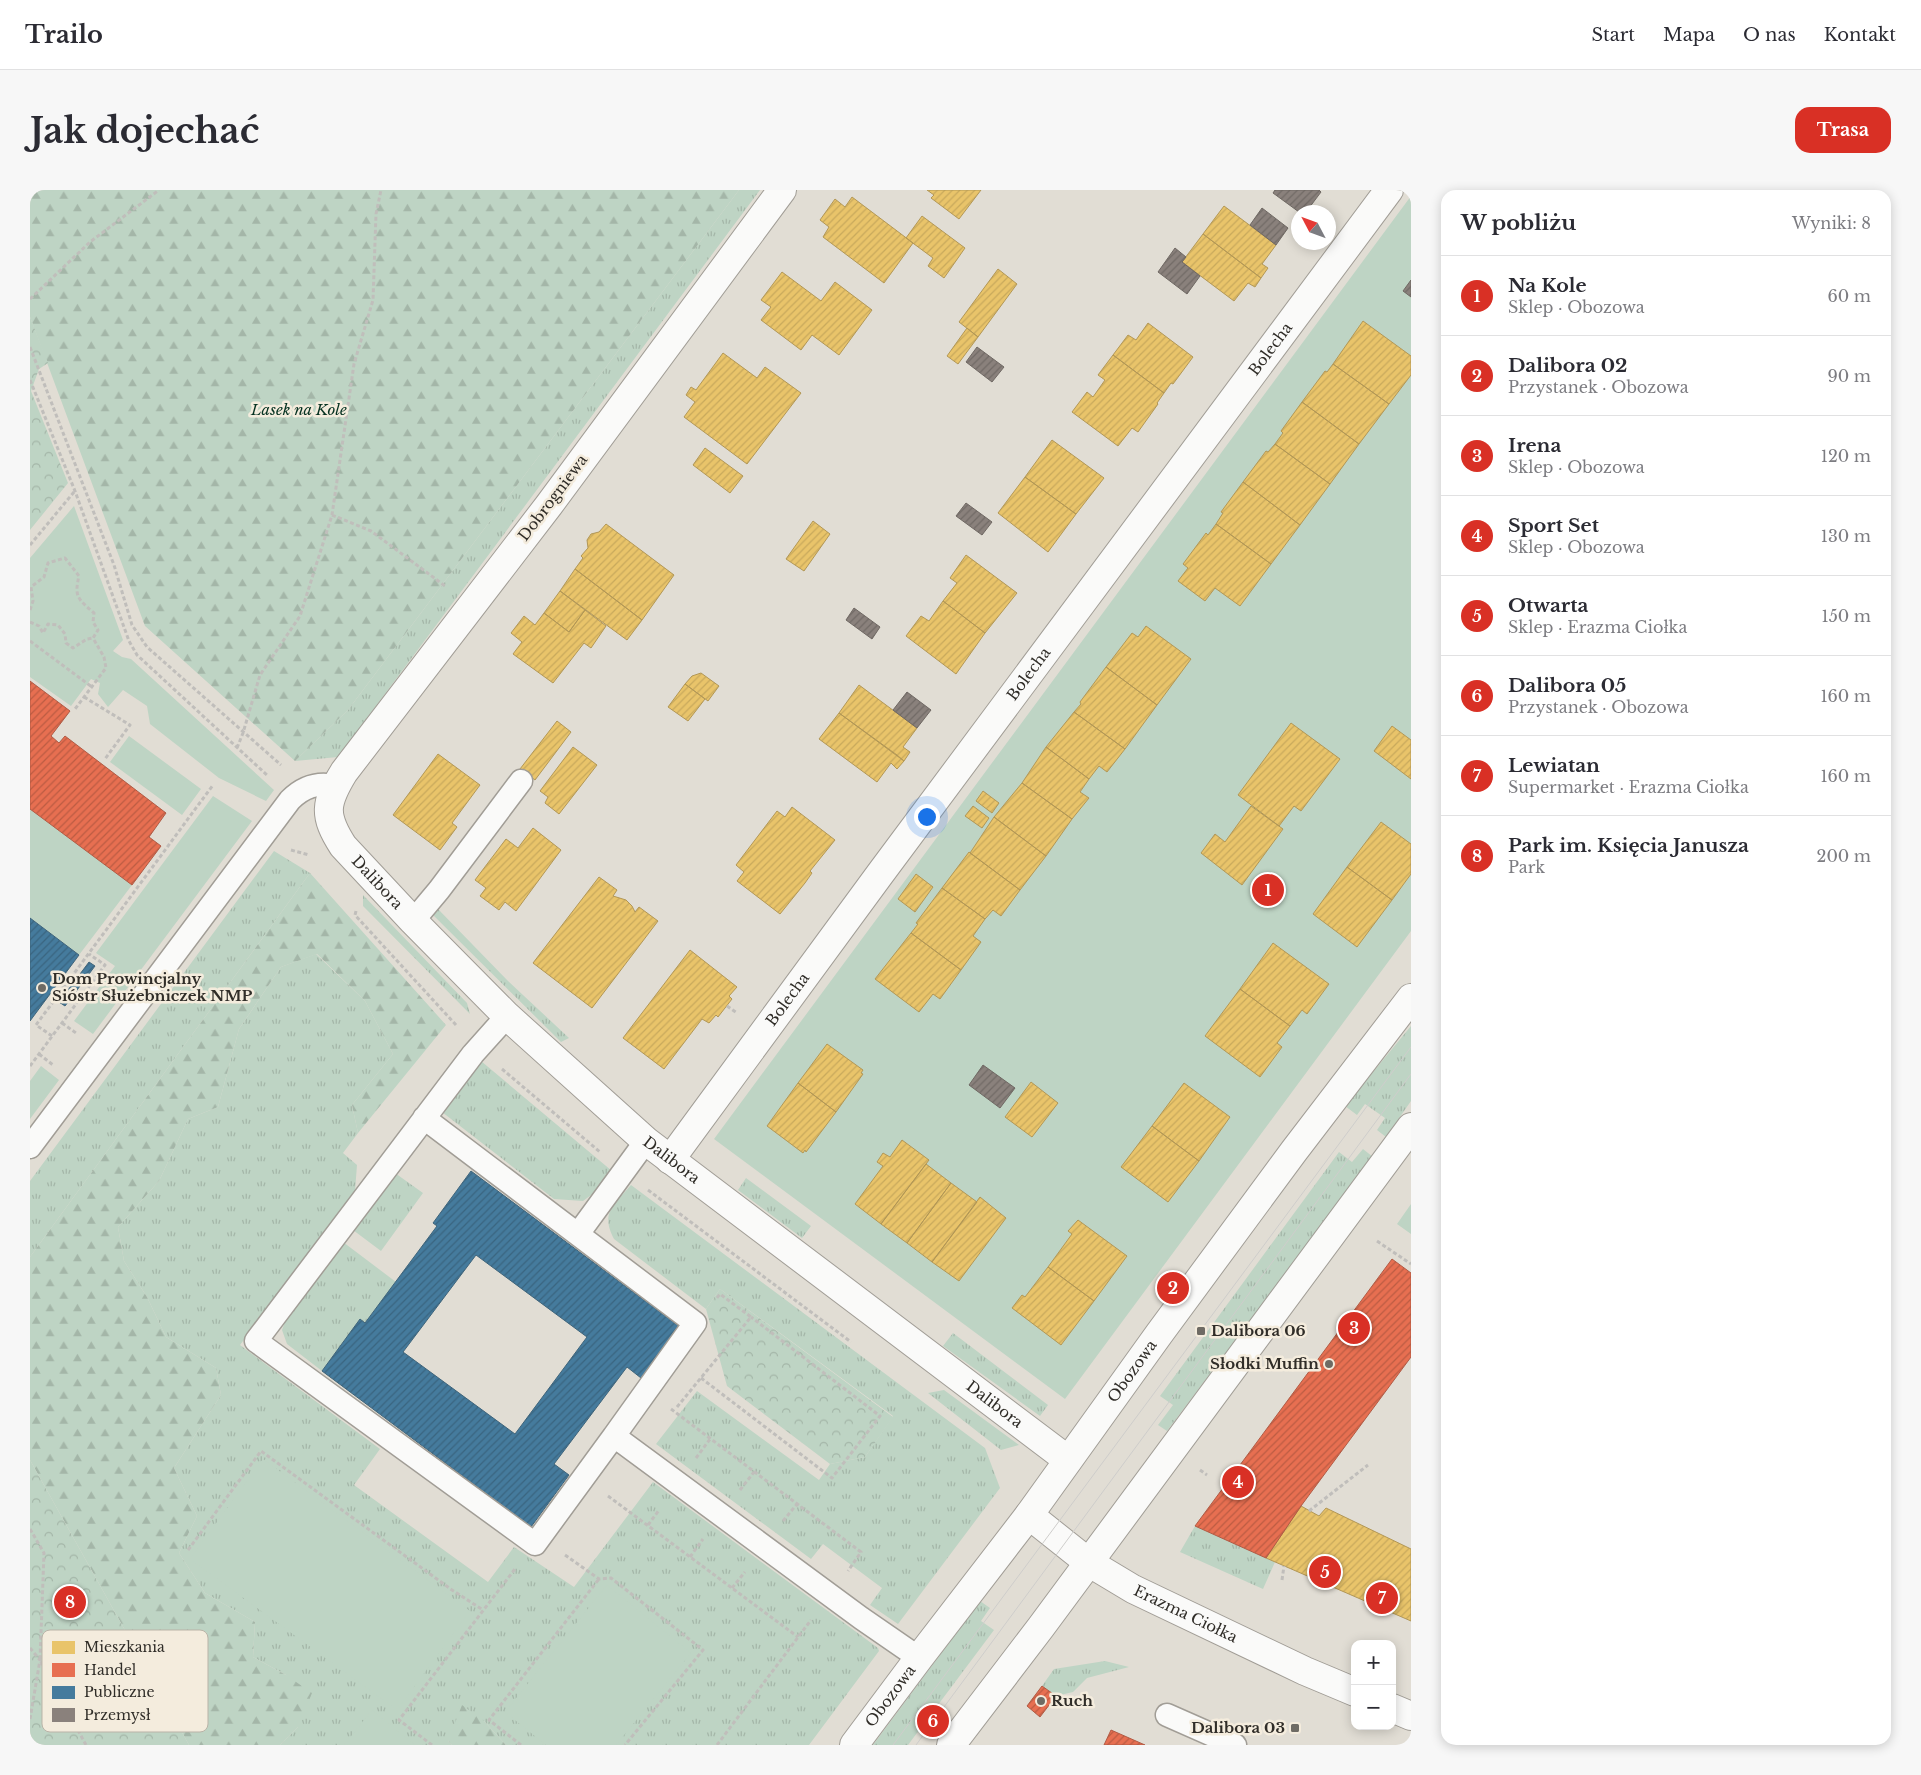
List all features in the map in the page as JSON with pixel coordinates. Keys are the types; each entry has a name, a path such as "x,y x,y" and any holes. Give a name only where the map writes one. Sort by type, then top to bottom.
{"street":[{"name":"Dobrogniewa","path":"331,797 349,765 549,505 782,190"},
{"name":"Bolecha","path":"670,1160 880,874 1389,190"},
{"name":"Dalibora","path":"331,797 328,816 344,846 413,921 507,1016 646,1141 670,1160 1068,1460"},
{"name":"Obozowa","path":"854,1745 918,1658 1029,1515 1294,1151 1411,998"},
{"path":"951,1745 1411,1128"},
{"name":"Erazma Ciołka","path":"1029,1515 1088,1562 1133,1589 1305,1671 1351,1690"},
{"path":"1396,1710 1411,1716"}],"lane":[{"path":"413,921 439,890 521,781"},
{"path":"30,1147 290,800 298,792 308,787 326,784 331,797"},
{"path":"424,1118 695,1323 537,1541 256,1341 424,1118 473,1054 507,1016"},
{"path":"578,1234 646,1141"},
{"path":"614,1436 918,1658"},
{"path":"1167,1715 1236,1745"}],"path":[{"path":"30,299 90,242 159,190"},
{"path":"237,748 260,675 300,616 332,515 354,364 373,300 376,214 381,190"},
{"path":"30,347 114,565 132,626 147,647 281,766"},
{"path":"30,380 75,491 129,641 137,655 270,778"},
{"path":"30,545 75,491"},
{"path":"332,515 372,531 472,606"},
{"path":"30,610 33,601 32,587 44,577 48,563 65,558 79,576 75,590 81,601 94,613 93,622 98,630 93,638 87,639 72,648 66,643 65,634 58,625 48,624 43,633 39,626 30,622"},
{"path":"75,709 106,668 104,656 93,638"},
{"path":"30,642 92,687"},
{"path":"84,697 130,725 105,759"},
{"path":"52,1036 36,1025 213,785"},
{"path":"30,1066 105,965 89,954"},
{"path":"1377,1240 1411,1264"},
{"path":"701,1378 832,1478 880,1416 751,1317"},
{"path":"188,1550 261,1451 452,1590 483,1610"},
{"path":"1309,1511 1368,1465"},
{"path":"583,1478 798,1637"},
{"path":"30,1529 44,1553 40,1660 30,1719"},
{"path":"432,1745 399,1720 537,1541 598,1579 611,1578 703,1650 625,1745"},
{"path":"1282,1580 1284,1566"},
{"path":"521,1745 488,1720 598,1579"},
{"path":"30,1648 42,1664"},
{"path":"79,1732 86,1745"}],"green space":[{"name":"Lasek na Kole","path":"30,190 739,190 348,710 295,761 145,626 30,317"},
{"path":"739,190 760,190 338,757 295,761 348,710"},
{"path":"1411,196 1411,931 1065,1399 714,1139"},
{"path":"30,317 48,363 39,369 31,391 68,483 30,530"},
{"path":"74,506 123,640 113,651 122,657 131,659 274,790 266,801 219,778 150,724 147,706 123,690 108,707 98,694 100,683 91,679 71,706 30,677 30,558"},
{"path":"129,736 201,789 182,815 110,762"},
{"path":"213,796 252,821 93,1034 74,1021 115,966 96,953"},
{"path":"30,809 132,885 79,955 30,918"},
{"path":"274,851 310,873 30,1257 30,1181"},
{"path":"310,873 446,1025 358,1133 352,1105 393,1054 365,1001 317,954 281,967 239,1029 218,1107 188,1119 159,1181 118,1227 124,1261 147,1297 166,1337 216,1368 221,1395 174,1468 197,1516 179,1553 205,1593 255,1622 253,1657 286,1675 312,1693 298,1727 280,1745 189,1745 182,1732 208,1732 208,1630 125,1630 30,1460 30,1257"},
{"path":"363,895 467,1003 470,1014 363,906"},
{"path":"437,908 508,981 569,1038 561,1042 432,914"},
{"path":"316,954 365,1001 393,1054 352,1105 358,1133 343,1153 357,1165 355,1191 240,1345 380,1449 354,1485 488,1582 514,1547 574,1587 653,1482 878,1648 879,1651 809,1745 506,1745 484,1721 448,1741 452,1745 280,1745 298,1727 286,1675 253,1657 255,1622 205,1593 179,1553 197,1516 174,1468 221,1395 216,1368 166,1337 147,1297 124,1261 118,1227 159,1181 188,1119 218,1107 239,1029 281,967"},
{"path":"1411,1026 1411,1101 1386,1137 1377,1130 1385,1118 1365,1104 1357,1115 1345,1106"},
{"path":"481,1061 612,1171 598,1190 583,1201 554,1199 442,1112"},
{"path":"41,1066 59,1080 30,1119 30,1081"},
{"path":"1363,1149 1373,1157 1167,1431 1158,1425 1173,1405 1160,1396 1339,1152 1352,1162"},
{"path":"395,1173 423,1193 381,1251 353,1230"},
{"path":"746,1178 811,1226 802,1238 738,1190"},
{"path":"631,1185 985,1448 1000,1488 898,1624 870,1605 882,1588 823,1544 811,1559 656,1444 697,1391 819,1480 830,1464 865,1457 893,1416 720,1289 706,1309 614,1239 608,1222 609,1216 614,1204"},
{"path":"1411,1204 1411,1234 1397,1224"},
{"path":"343,1242 396,1282 365,1323 360,1320 322,1371 287,1344 282,1330 286,1319"},
{"path":"720,1289 893,1417 865,1457 830,1464 727,1386 706,1309"},
{"path":"953,1333 1048,1405 1040,1416 943,1346"},
{"path":"944,1390 1019,1445 1001,1450 928,1393"},
{"path":"263,1459 470,1611 397,1710 190,1559"},
{"path":"30,1460 125,1630 42,1630 42,1732 182,1732 189,1745 30,1745"},
{"path":"1195,1526 1275,1562 1263,1589 1180,1552"},
{"path":"607,1585 691,1653 616,1745 546,1745 505,1712"},
{"path":"980,1601 990,1608 981,1621 994,1630 908,1745 873,1745"},
{"path":"1105,1661 1129,1667 1087,1678 1073,1692 1056,1696 1042,1686 1054,1669"},
{"path":"462,1705 484,1721 506,1745 452,1745 448,1741"},
{"path":"372,1710 415,1745 344,1745"}],"building: Mieszkania":[{"path":"927,190 981,190 959,219 931,198 934,195"},
{"path":"852,197 913,243 884,283 823,237 829,227 820,220 835,199 845,207"},
{"path":"1224,206 1276,245 1262,264 1268,268 1261,278 1203,234"},
{"path":"922,216 965,248 944,278 928,266 933,258 906,238"},
{"path":"1203,234 1261,278 1255,287 1248,283 1234,301 1182,262"},
{"path":"998,269 1017,284 978,337 959,322"},
{"path":"782,272 821,301 835,282 872,310 839,355 812,335 801,350 761,320 771,307 761,300"},
{"path":"1363,321 1411,356 1411,375 1389,404 1333,364"},
{"path":"1148,323 1193,357 1164,393 1113,355 1128,335 1136,340"},
{"path":"967,328 978,337 958,364 947,356"},
{"path":"723,353 757,378 765,367 801,393 747,464 684,417 695,402 686,395 691,387 696,390"},
{"path":"1113,355 1164,393 1138,432 1132,428 1118,446 1072,412 1087,392 1093,397 1105,380 1098,375"},
{"path":"1333,364 1389,404 1359,444 1302,402 1325,371 1327,372"},
{"path":"1302,402 1359,444 1330,484 1275,444 1283,433 1281,431"},
{"path":"1052,440 1104,478 1076,514 1025,477"},
{"path":"1275,444 1330,484 1300,525 1243,482 1266,451 1268,452"},
{"path":"705,448 743,476 730,493 693,465"},
{"path":"1025,477 1076,514 1048,552 998,513"},
{"path":"1243,482 1300,525 1271,564 1216,524 1223,513 1221,512"},
{"path":"813,521 830,534 804,571 786,559"},
{"path":"606,524 674,575 642,620 575,569 583,558 581,556 588,548 587,540 591,534 599,532"},
{"path":"1216,524 1271,564 1240,606 1215,588 1205,601 1178,581 1188,568 1183,564 1206,533 1208,535"},
{"path":"966,555 1017,593 985,633 943,601 957,583 950,578"},
{"path":"575,569 642,620 627,640 560,591"},
{"path":"560,591 585,610 569,632 544,613"},
{"path":"943,601 985,633 956,674 906,636 921,616 929,621"},
{"path":"585,610 606,626 591,648 584,643 553,683 513,654 522,642 511,633 524,616 535,625 544,613 569,632"},
{"path":"1146,626 1191,659 1157,705 1106,667 1132,633 1138,637"},
{"path":"1106,667 1157,705 1125,749 1074,712"},
{"path":"701,673 719,686 708,701 685,684 692,676"},
{"path":"685,684 705,699 688,721 668,707"},
{"path":"859,685 917,728 903,747 910,752 904,761 839,713"},
{"path":"1074,712 1125,749 1107,772 1099,766 1089,779 1046,747"},
{"path":"839,713 904,761 897,769 891,763 877,782 819,739"},
{"path":"557,721 571,732 535,780 520,769"},
{"path":"1291,723 1340,759 1301,811 1294,806 1279,826 1238,795"},
{"path":"1392,726 1411,740 1411,779 1374,751"},
{"path":"573,747 597,765 559,814 545,803 548,797 540,791"},
{"path":"1046,747 1089,779 1080,792 1089,798 1072,819 1022,783"},
{"path":"438,754 480,785 452,823 457,827 440,850 393,815"},
{"path":"1022,783 1072,819 1046,856 994,817"},
{"path":"983,791 999,803 992,813 976,801"},
{"path":"973,806 989,818 982,828 965,816"},
{"path":"1251,806 1283,829 1242,885 1201,853 1215,834 1225,842"},
{"path":"792,807 835,840 810,871 812,873 805,883 780,914 737,881 744,872 736,865 777,811 785,817"},
{"path":"994,817 1046,856 1020,890 970,853"},
{"path":"1381,822 1411,844 1411,874 1392,900 1347,867"},
{"path":"533,828 561,850 516,911 505,902 499,910 480,896 486,888 475,880 506,839 518,848"},
{"path":"969,852 1020,890 1001,916 993,910 985,919 942,888"},
{"path":"1347,867 1392,900 1357,947 1313,914"},
{"path":"916,874 933,887 915,912 898,899"},
{"path":"599,877 617,890 613,896 626,900 635,912 639,907 658,921 592,1008 533,963"},
{"path":"942,888 985,919 973,936 981,942 961,970 911,933 918,924 916,923"},
{"path":"911,933 961,970 940,999 933,994 919,1012 875,979"},
{"path":"1273,943 1329,984 1307,1014 1302,1010 1290,1026 1240,989"},
{"path":"690,950 737,987 729,996 732,999 718,1017 716,1015 709,1023 702,1019 664,1069 623,1038"},
{"path":"1240,989 1290,1026 1277,1043 1282,1047 1260,1077 1205,1036"},
{"path":"827,1044 863,1070 861,1073 863,1074 836,1112 798,1083"},
{"path":"1031,1082 1058,1103 1032,1137 1005,1117"},
{"path":"798,1083 836,1112 806,1152 805,1150 803,1153 767,1126"},
{"path":"1184,1083 1230,1117 1199,1161 1152,1126"},
{"path":"1152,1126 1199,1161 1168,1202 1121,1167"},
{"path":"902,1140 929,1160 881,1224 855,1204 883,1166 877,1162 883,1153 890,1157"},
{"path":"926,1164 951,1183 907,1243 881,1224"},
{"path":"951,1183 977,1202 932,1262 907,1243"},
{"path":"980,1197 1006,1218 959,1281 932,1262"},
{"path":"1078,1220 1127,1256 1094,1301 1048,1267 1072,1234 1068,1231"},
{"path":"1048,1267 1094,1301 1061,1345 1012,1308 1022,1295 1025,1297"},
{"path":"1301,1506 1319,1516 1326,1508 1411,1549 1411,1621 1266,1558"}],"building: Handel":[{"path":"30,681 70,711 51,736 59,743 65,736 166,813 149,837 161,846 132,885 30,809"},
{"path":"1392,1259 1411,1273 1411,1357 1301,1506 1266,1558 1195,1526"},
{"name":"Ruch","path":"1042,1686 1056,1696 1040,1717 1027,1706"},
{"path":"1111,1730 1145,1745 1104,1745"}],"building: Publiczne":[{"name":"Dom Prowincjalny Sióstr Służebniczek NMP","path":"30,918 79,955 30,1021"},
{"path":"89,962 95,966 65,1006 59,1002"},
{"path":"471,1171 680,1327 641,1378 627,1367 554,1464 569,1475 531,1527 322,1371 360,1319 365,1323 437,1226 433,1223","holes":["476,1255 587,1337 515,1434 403,1352"]}],"building: Przemysł":[{"path":"1275,190 1319,190 1321,192 1311,205 1291,206 1273,193"},
{"path":"1262,208 1288,228 1276,245 1250,225"},
{"path":"1175,248 1186,257 1182,262 1200,276 1187,294 1158,272"},
{"path":"1411,280 1411,297 1403,291"},
{"path":"977,347 1004,367 992,382 966,362"},
{"path":"966,503 992,522 982,535 956,516"},
{"path":"854,608 880,627 872,639 846,620"},
{"path":"907,692 931,710 917,728 893,710"},
{"path":"983,1065 1015,1088 1000,1108 969,1085"}],"tram line":[{"path":"893,1745 1411,1047"},
{"path":"916,1745 1411,1074"}],"place":[{"name":"Na Kole","path":"1268,890"},
{"name":"Dom Prowincjalny Sióstr Służebniczek NMP","path":"42,988"},
{"name":"Dalibora 02","path":"1173,1288"},
{"name":"Irena","path":"1354,1328"},
{"name":"Dalibora 06","path":"1201,1331"},
{"name":"Słodki Muffin","path":"1329,1364"},
{"name":"Sport Set","path":"1238,1482"},
{"name":"Otwarta","path":"1325,1572"},
{"name":"Lewiatan","path":"1382,1598"},
{"name":"Park im. Księcia Janusza","path":"70,1602"},
{"name":"Ruch","path":"1041,1701"},
{"name":"Dalibora 05","path":"933,1721"},
{"name":"Dalibora 03","path":"1295,1728"}]}
